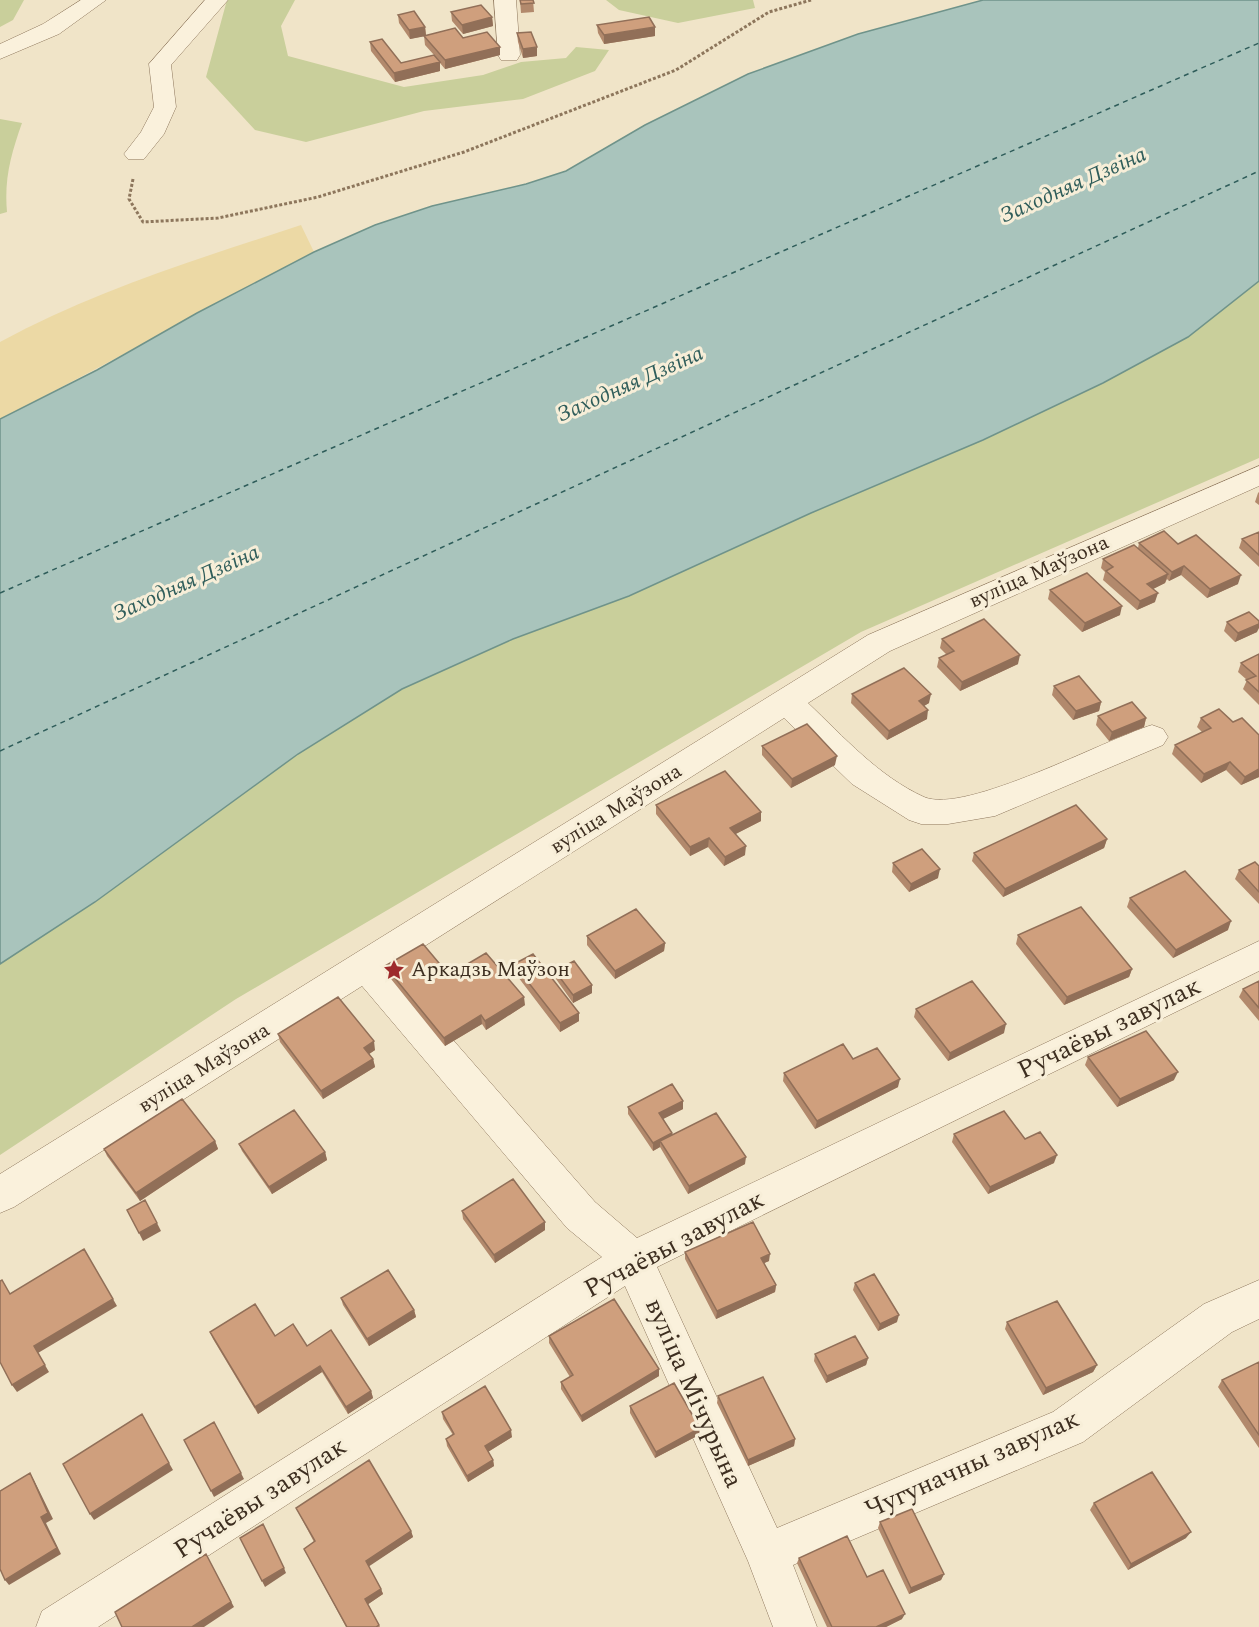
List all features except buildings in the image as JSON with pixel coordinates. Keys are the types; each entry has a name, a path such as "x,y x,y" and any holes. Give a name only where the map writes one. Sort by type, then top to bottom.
{"street":[{"path":"0,52 51,29 95,0"},
{"path":"136,154 152,134 165,107 160,64 217,0"},
{"path":"505,0 509,55"},
{"name":"вуліца Маўзона","path":"0,1196 879,643 1259,475"},
{"path":"787,701 863,775 921,811 948,812 983,807 1152,737"},
{"name":"Ручаёвы завулак","path":"58,1627 633,1259 1259,955"},
{"name":"вуліца Мічурына","path":"367,967 581,1215 633,1259 767,1554 795,1627"},
{"name":"Чугуначны завулак","path":"767,1554 1068,1427 1218,1318 1259,1299"}],"path":[{"path":"136,154 129,199 143,222 218,218 318,197 465,152 676,70 770,12 811,0"}],"green space":[{"path":"0,0 24,0 13,20 0,27"},
{"path":"227,0 295,0 281,26 288,56 404,87 483,75 521,62 566,58 576,47 609,50 595,71 523,99 424,111 306,142 255,130 206,77"},
{"path":"606,0 753,0 755,8 678,23 619,10"},
{"path":"0,119 22,123 9,167 7,212 0,214"},
{"path":"1259,281 1259,458 861,632 236,999 0,1155 0,964 95,902 298,754 402,689 513,639 629,596 811,513 983,440 1188,337"}],"sand":[{"path":"301,225 314,252 0,419 0,342 36,323 110,291"}],"water":[{"name":"Заходняя Дзвіна","path":"983,0 1259,0 1259,281 1188,337 1103,383 983,440 811,513 629,596 513,639 402,689 298,754 95,902 0,964 0,419 97,370 197,313 314,252 375,225 432,206 526,184 566,171 645,125 748,74 858,34"}],"ferry route":[{"path":"0,593 1259,43"},
{"path":"0,751 1259,171"}],"place":[{"name":"Аркадзь Маўзон","path":"394,970"}]}
